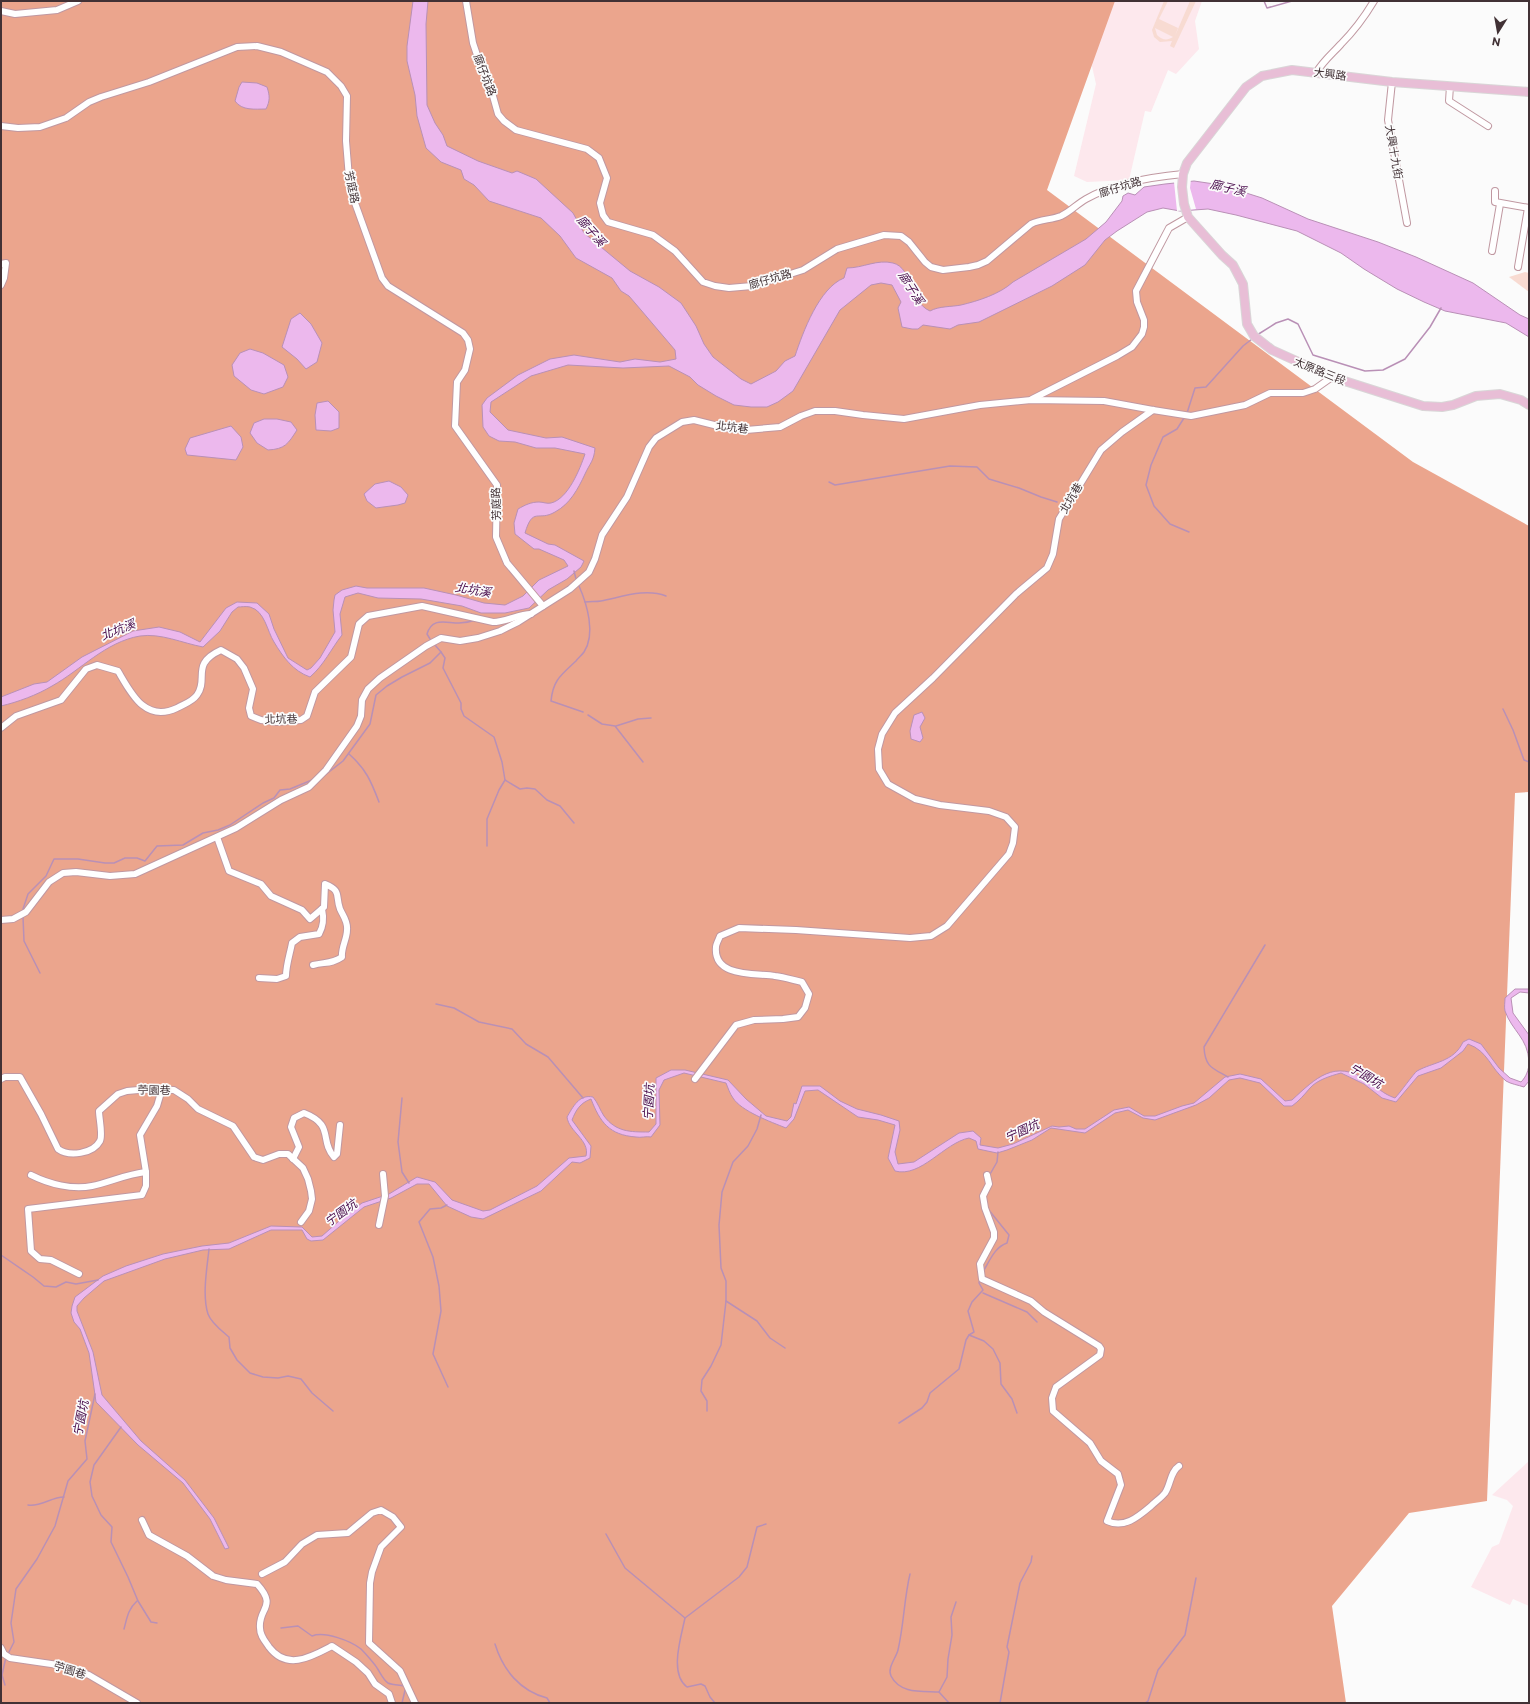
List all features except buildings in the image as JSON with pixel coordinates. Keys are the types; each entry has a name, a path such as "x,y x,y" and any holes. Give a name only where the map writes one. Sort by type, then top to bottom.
{"main road":[{"name":"大興路","path":"1183,176 1187,163 1246,87 1262,76 1286,71 1392,82 1529,92"},
{"path":"1183,176 1183,198 1187,215"},
{"name":"太原路三段","path":"1187,215 1222,255 1233,265 1243,284 1247,324 1256,338 1272,350 1332,377 1429,407 1453,405 1476,396 1500,394 1512,397 1529,405"}],"street":[{"path":"1,11 15,14 57,10 78,1"},
{"name":"廍仔坑路","path":"466,1 473,43 478,61 491,89 498,114 504,121 516,130 587,150 599,158 606,178 600,203 603,215 608,222 653,235 675,251 703,282 715,286 729,288 752,286 803,270 837,249 884,235 901,236 909,242 925,262 931,267 943,270 978,265 1032,224 1040,220 1060,216 1085,199 1103,191 1156,177 1183,176"},
{"path":"1316,73 1321,64 1342,43 1364,17 1374,1"},
{"name":"芳庭路","path":"1,126 18,128 40,127 66,118 89,102 101,97 148,82 237,46 257,46 281,52 327,72 333,77 347,96 346,141 349,178 355,203 382,278 388,286 463,333 468,340 470,349 468,360 465,370 457,382 455,391 455,426 497,485 496,537 507,563 543,606"},
{"name":"大興十九街","path":"1392,82 1388,120 1406,223"},
{"path":"1450,86 1449,101 1488,126"},
{"path":"1495,191 1495,202 1528,208 1518,268"},
{"path":"1492,251 1500,204"},
{"name":"北坑巷","path":"1031,400 1132,347 1142,334 1144,327 1144,320 1137,302 1136,290 1169,228 1187,215"},
{"path":"1,264 6,263 4,278 1,285"},
{"name":"北坑巷","path":"1,920 13,919 26,912 49,882 62,873 76,872 110,876 135,874 236,828 280,800 309,787 339,753 357,726 361,716 362,700 368,689 380,678 426,646 441,638 460,641 478,638 500,631 518,622 570,589 588,572 595,559 602,535 627,497 649,447 656,438 682,422 694,420 726,428 746,430 780,427 801,416 815,411 835,411 863,416 904,419 980,405 1031,400 1104,400 1191,416 1245,405 1270,393 1303,393 1315,390 1332,377"},
{"name":"北坑巷","path":"695,1078 736,1025 754,1020 798,1017 806,1008 809,994 802,982 774,976 734,972 724,967 718,958 716,947 720,936 739,928 796,930 910,938 931,936 947,926 1009,854 1013,843 1015,827 1006,817 989,812 940,805 915,798 888,784 879,769 878,749 882,734 889,720 1016,594 1047,568 1053,554 1059,519 1101,450 1122,432 1153,410"},
{"name":"北坑巷","path":"1,728 16,716 61,700 86,669 97,665 118,671 134,698 151,711 160,713 171,711 191,701 198,694 201,687 201,669 206,661 215,652 221,650 237,659 244,668 253,689 249,708 251,716 261,720 301,720 307,716 315,692 351,657 359,624 368,616 422,606 493,622 502,622 524,614 531,614"},
{"path":"217,837 229,871 261,884 271,896 302,910 310,919 324,907 325,884 333,888 338,895 340,908 346,918 348,929 341,952 342,957 334,962 324,962 313,965"},
{"path":"259,978 277,980 286,976 286,967 290,959 292,943 300,937 319,934 323,928 324,917 322,909"},
{"name":"苧園巷","path":"1,1079 5,1077 20,1077 38,1107 58,1149 67,1153 88,1151 100,1142 102,1135 99,1111 118,1094 138,1089 162,1089 174,1090 183,1094 198,1109 233,1126 254,1157 263,1160 279,1154 288,1154 294,1159"},
{"path":"79,1274 51,1260 40,1259 31,1251 28,1209 142,1195 146,1186 146,1172 140,1135 157,1106 162,1089"},
{"path":"301,1222 309,1211 312,1199 308,1179 303,1168 294,1159 299,1147 291,1127 294,1118 304,1113 313,1117 323,1127 329,1151 334,1157 338,1154 340,1125"},
{"path":"31,1176 45,1182 68,1186 90,1186 130,1174 146,1172"},
{"path":"379,1225 385,1196 383,1174"},
{"path":"987,1175 989,1184 984,1196 986,1208 994,1232 994,1238 980,1264 982,1279 1031,1301 1044,1312 1100,1346 1100,1355 1056,1387 1052,1398 1053,1410 1090,1443 1101,1461 1118,1474 1121,1485 1107,1521 1111,1523 1123,1524 1140,1516 1165,1493 1171,1481 1174,1469 1179,1466"},
{"path":"262,1574 285,1562 302,1544 317,1535 348,1533 372,1513 381,1510 393,1517 401,1527 381,1548 370,1583 369,1643 400,1671 415,1703"},
{"path":"142,1520 149,1535 188,1556 213,1576 226,1580 257,1584 264,1592 268,1603 260,1628 262,1638 274,1654 287,1660 299,1661 311,1657 332,1646 356,1662 368,1673 375,1684 389,1694 392,1703"},
{"name":"苧園巷","path":"2,1651 10,1658 65,1666 89,1675 137,1703"}],"shaded area":[{"path":"1,1 1115,1 1047,190 1413,462 1529,526 1529,792 1515,793 1487,1501 1409,1513 1332,1606 1346,1703 1,1703"},
{"path":"1114,1 1202,1 1195,21 1199,49 1176,74 1168,70 1151,112 1145,111 1129,180 1087,182 1074,176 1096,84 1089,53"},
{"path":"1164,1 1168,1 1159,19 1178,28 1175,36 1190,1 1196,1 1174,48 1170,46 1172,41 1160,42 1154,37 1152,30","holes":["1155,28 1173,37 1167,39 1161,38 1157,35"]},
{"path":"1525,272 1529,273 1529,292 1509,277"},
{"path":"1529,1461 1529,1606 1513,1599 1510,1605 1471,1587 1492,1547 1499,1544 1513,1506 1507,1500 1492,1495"}],"water":[{"name":"廍子溪","path":"413,1 428,1 426,24 427,105 435,123 443,135 447,146 478,161 512,173 517,171 536,179 573,213 584,233 630,271 659,287 681,303 713,357 741,379 751,384 776,371 785,361 795,356 807,323 813,312 827,291 835,283 844,278 847,268 881,262 893,263 904,271 914,293 923,307 930,311 941,307 957,306 981,299 1002,290 1086,239 1106,222 1122,201 1123,196 1128,193 1135,195 1144,187 1194,181 1221,185 1262,198 1308,219 1378,242 1416,257 1473,283 1520,315 1529,319 1529,337 1506,323 1445,311 1424,302 1397,289 1341,253 1297,231 1208,209 1180,211 1163,208 1147,212 1117,231 1105,240 1085,265 1052,286 979,322 958,325 950,329 923,325 918,329 902,327 898,308 901,302 892,285 881,283 871,285 840,310 793,391 778,402 767,407 734,405 716,396 698,385 690,377 669,366 623,368 568,365 531,376 491,402 490,412 508,430 546,438 562,437 595,448 592,462 576,491 565,505 549,515 534,517 528,525 525,533 548,544 555,545 584,561 581,567 567,579 548,590 529,608 505,613 481,613 462,606 421,599 378,598 358,593 345,597 340,614 342,635 323,662 310,677 298,671 285,658 274,642 262,617 255,609 250,607 238,607 232,612 220,631 203,647 172,639 148,635 127,639 104,650 63,680 27,698 1,706 1,697 34,684 47,682 82,657 133,631 159,627 180,632 200,642 226,608 237,602 257,603 269,614 274,629 288,658 307,670 311,668 320,658 335,632 333,610 334,600 335,595 342,590 356,586 367,588 424,588 484,603 505,605 523,596 539,580 568,566 564,560 539,549 534,549 515,534 514,523 518,509 533,503 551,503 563,496 572,483 585,454 555,448 536,448 515,442 499,441 489,436 483,427 482,405 487,398 518,375 550,359 574,355 620,362 635,359 660,362 676,359 675,350 629,296 621,291 612,278 576,258 560,236 541,218 489,201 474,185 464,179 461,170 441,162 426,148 417,116 415,95 407,61 407,46"},
{"path":"242,82 257,83 267,87 269,98 266,109 245,108 235,101"},
{"path":"300,313 311,324 322,343 317,362 306,369 297,359 282,347 291,319"},
{"path":"250,349 263,353 284,365 288,377 283,387 264,394 251,390 234,376 232,365 240,353"},
{"path":"328,401 339,412 339,428 331,431 316,430 315,415 317,403"},
{"path":"264,419 277,419 291,422 297,430 286,445 268,450 257,443 250,433 254,423"},
{"path":"231,426 241,437 243,447 236,460 187,455 185,449 190,438"},
{"path":"389,481 401,487 408,495 405,503 376,508 367,501 364,494 375,484"},
{"path":"922,712 925,718 920,727 923,738 920,742 911,739 910,731 914,715"},
{"path":"1515,989 1529,989 1529,993 1520,992 1511,998 1513,1013 1529,1035 1529,1062 1526,1047 1505,1011 1505,998"},
{"path":"1469,1039 1481,1044 1499,1068 1510,1078 1521,1082 1527,1073 1529,1062 1529,1081 1524,1087 1510,1083 1496,1071 1485,1055 1475,1047 1468,1044 1463,1051 1441,1068 1418,1076 1396,1102 1382,1098 1364,1084 1341,1073 1328,1077 1313,1085 1292,1106 1284,1106 1260,1083 1240,1078 1229,1080 1209,1098 1196,1105 1155,1120 1143,1118 1128,1110 1115,1113 1085,1133 1051,1128 1032,1140 997,1153 978,1149 976,1141 969,1138 951,1146 914,1170 905,1172 895,1171 888,1158 895,1125 878,1120 858,1117 818,1090 805,1091 794,1119 786,1128 749,1112 737,1103 729,1091 726,1083 684,1073 664,1080 659,1090 660,1125 651,1137 627,1136 612,1130 602,1121 591,1099 581,1105 572,1120 591,1146 590,1158 580,1163 572,1162 541,1191 483,1219 471,1217 447,1206 429,1184 417,1184 391,1198 364,1207 323,1240 311,1241 307,1239 302,1230 271,1230 229,1249 203,1250 165,1259 104,1281 77,1306 77,1311 93,1352 102,1395 141,1441 185,1480 214,1518 229,1548 225,1549 210,1519 183,1483 138,1445 96,1402 89,1353 80,1329 74,1322 71,1313 75,1297 103,1276 126,1266 163,1254 202,1246 229,1243 271,1226 302,1227 312,1237 322,1236 362,1203 389,1194 417,1177 435,1182 452,1200 483,1211 490,1210 537,1186 569,1158 586,1156 585,1145 571,1127 567,1117 577,1102 584,1097 593,1097 604,1116 613,1125 624,1130 649,1132 656,1124 656,1078 671,1070 685,1070 728,1080 746,1099 766,1116 787,1121 791,1117 794,1103 796,1104 802,1086 820,1086 840,1101 857,1109 899,1121 900,1130 895,1152 898,1164 914,1162 959,1133 973,1131 981,1138 980,1145 998,1148 1013,1144 1052,1126 1069,1126 1076,1129 1085,1129 1114,1110 1129,1107 1144,1116 1155,1116 1194,1103 1225,1077 1240,1074 1261,1079 1285,1101 1292,1100 1318,1078 1335,1071 1345,1071 1355,1074 1395,1098 1417,1071 1449,1058 1459,1049 1463,1042"}],"pier":[{"path":"1191,179 1190,188 1196,209 1177,211 1174,182"}],"waterway":[{"path":"1264,1 1267,8 1292,1"},
{"path":"1257,335 1276,323 1288,319 1298,324 1313,355 1365,371 1383,370 1405,359 1430,327 1441,308"},
{"path":"1187,413 1195,388 1206,387 1243,346 1252,339"},
{"path":"1184,418 1177,429 1163,437 1151,465 1146,485 1154,506 1170,524 1189,532"},
{"path":"829,482 835,485 950,466 977,467 989,479 1057,502"},
{"path":"574,571 576,579"},
{"path":"579,586 585,601 589,619 590,628 588,645 576,661 559,678 554,688 551,701 583,712"},
{"path":"585,602 601,601 642,593 666,596"},
{"path":"430,639 427,634 432,625 436,623 463,623 476,620"},
{"path":"325,775 343,761 370,724 376,695 402,677 430,663 441,652 435,645"},
{"path":"441,652 445,658 443,668 461,703 461,709 464,716 494,737 502,762 505,780 520,789 535,789 547,800 560,806 574,823"},
{"path":"1503,709 1513,730 1524,760 1529,762"},
{"path":"588,715 602,724 615,726 643,762"},
{"path":"616,726 638,719 651,718"},
{"path":"349,754 360,765 367,776 379,802"},
{"path":"23,909 28,894 46,876 54,859 78,859 105,863 114,863 125,858 137,858 145,861 157,846 183,845 203,833 218,830 230,825 263,803 274,798 280,790 290,789 312,780"},
{"path":"487,846 487,819 499,790 505,780"},
{"path":"23,917 24,941 40,973"},
{"path":"1228,1077 1210,1066 1206,1059 1204,1047 1265,945"},
{"path":"436,1004 454,1008 479,1022 512,1029 526,1044 548,1057 583,1098"},
{"path":"402,1098 398,1142 402,1172 409,1183"},
{"path":"707,1411 707,1401 701,1391 702,1380 711,1366 721,1345 726,1301 726,1281 721,1268 719,1225 722,1192 733,1162 748,1146 757,1129 761,1115"},
{"path":"989,1176 997,1162 998,1152"},
{"path":"447,1205 441,1208 430,1209 419,1222 433,1257 439,1286 441,1311 433,1354 448,1387"},
{"path":"984,1270 996,1251 1007,1243 1009,1235 988,1209"},
{"path":"209,1249 205,1291 206,1307 209,1317 214,1324 229,1337 230,1348 237,1360 250,1373 263,1377 278,1378 288,1376 301,1379 312,1393 333,1411"},
{"path":"1,1255 44,1286 56,1287 66,1282 76,1284 98,1280"},
{"path":"899,1423 922,1408 927,1402 930,1393 959,1369 966,1340 969,1335 974,1332 968,1311 972,1302 983,1290 979,1283 980,1279"},
{"path":"983,1293 1027,1312 1037,1322"},
{"path":"726,1301 757,1321 770,1338 785,1348"},
{"path":"969,1335 984,1341 993,1349 1000,1363 1001,1384 1012,1399 1017,1413"},
{"name":"宁園坑","path":"8,1654 14,1642 11,1623 16,1589 37,1559 55,1526 68,1481 87,1459 85,1441 95,1394"},
{"path":"121,1427 94,1465 90,1482 92,1496 101,1515 112,1527 111,1542 138,1601 151,1622 157,1623"},
{"path":"28,1505 37,1505 59,1497 64,1497"},
{"path":"685,1618 739,1577 747,1567 757,1527 766,1524"},
{"path":"606,1534 625,1568 685,1618 679,1645 677,1664 679,1673 682,1681 687,1687 701,1684 705,1686 710,1697 715,1703"},
{"path":"1000,1703 1009,1652 1007,1647 1020,1583 1031,1562 1032,1556"},
{"path":"910,1574 900,1640 890,1673 895,1682 906,1689 939,1692"},
{"path":"1145,1703 1148,1701 1158,1670 1185,1635 1196,1578"},
{"path":"124,1629 130,1610 137,1601"},
{"path":"949,1703 939,1692 947,1677 952,1635 951,1617 956,1602"},
{"path":"281,1628 298,1626 312,1636 331,1636 345,1640 357,1646 377,1667 386,1682 406,1686 402,1703"},
{"path":"495,1644 498,1653 508,1671 514,1678 521,1685 537,1695 547,1698 550,1703"},
{"name":"宁園坑","path":"5,1685 2,1675 6,1657"}],"water label":[{"name":"北坑溪","path":"473,590"},
{"name":"北坑溪","path":"118,630"}]}
